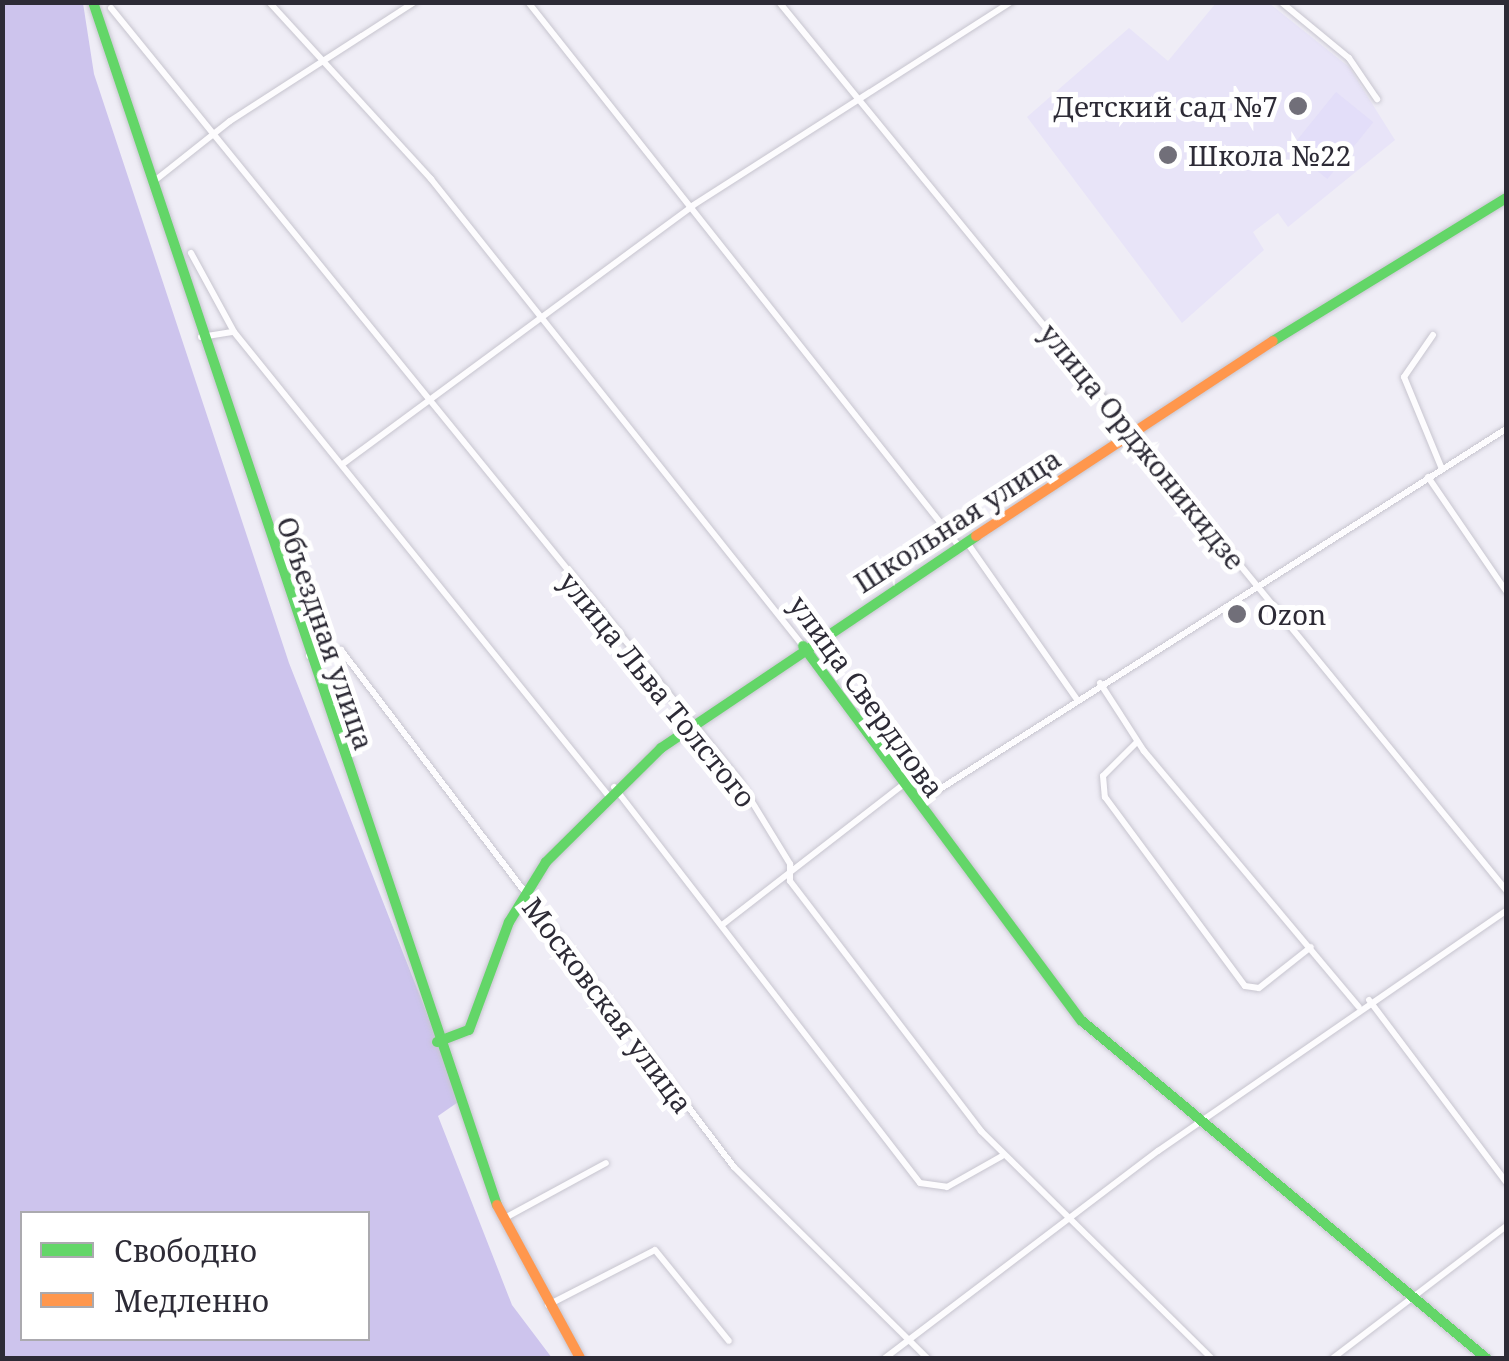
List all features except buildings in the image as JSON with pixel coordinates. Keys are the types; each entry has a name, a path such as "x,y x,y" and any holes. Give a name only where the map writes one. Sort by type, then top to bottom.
{"street":[{"name":"Объездная улица","path":"93,2 149,186 457,1095 502,1220 546,1305 580,1358"},
{"name":"улица Свердлова","path":"269,2 330,63 543,314 803,646 1060,997 1200,1127 1486,1358"},
{"path":"149,186 213,134 330,63 415,2"},
{"path":"528,2 962,542 1076,698"},
{"name":"улица Орджоникидзе","path":"778,2 1506,890"},
{"path":"344,463 692,206 856,96 1011,2"},
{"path":"1281,2 1349,58 1377,99"},
{"name":"улица Льва Толстого","path":"111,8 690,726 738,779 790,874 1002,1156 1063,1220 1210,1358"},
{"name":"Школьная улица","path":"438,1042 469,1030 525,894 610,790 690,726 803,646 1130,431 1506,198"},
{"path":"191,253 234,332 722,925 924,1186 948,1187 1002,1156"},
{"path":"200,337 234,332"},
{"path":"1432,335 1404,377 1442,469"},
{"path":"918,803 1076,698 1506,429"},
{"path":"1428,478 1506,591"},
{"name":"Московская улица","path":"309,656 340,650 769,1208 927,1358"},
{"path":"1100,683 1137,742 1359,1008"},
{"path":"1137,742 1103,776 1105,797 1245,986 1260,988 1311,948"},
{"path":"722,925 904,784"},
{"path":"885,1358 1063,1220 1200,1127 1369,1000 1506,910"},
{"path":"1369,1000 1506,1182"},
{"path":"502,1220 606,1162"},
{"path":"1332,1358 1506,1226"},
{"path":"546,1305 655,1250 729,1341"}],"shaded area":[{"path":"3,3 83,3 94,74 289,663 461,1100 438,1116 512,1305 552,1358 3,1358"},
{"name":"Школа №22","path":"1216,3 1269,3 1349,67 1395,140 1288,227 1278,213 1253,232 1264,250 1182,323 1027,117 1129,28 1168,61"},
{"path":"1336,92 1373,122 1327,179 1290,149"}],"traffic: fast":[{"path":"93,2 497,1205"},
{"path":"1273,341 1506,198"},
{"path":"437,1042 469,1030 509,922 546,862 661,748 976,536"},
{"path":"803,646 1082,1021 1486,1358"}],"traffic: slow":[{"path":"976,536 1273,341"},
{"path":"497,1205 580,1358"}],"place":[{"name":"Детский сад №7","path":"1298,106"},
{"name":"Школа №22","path":"1168,155"},
{"name":"Ozon","path":"1237,614"}]}
